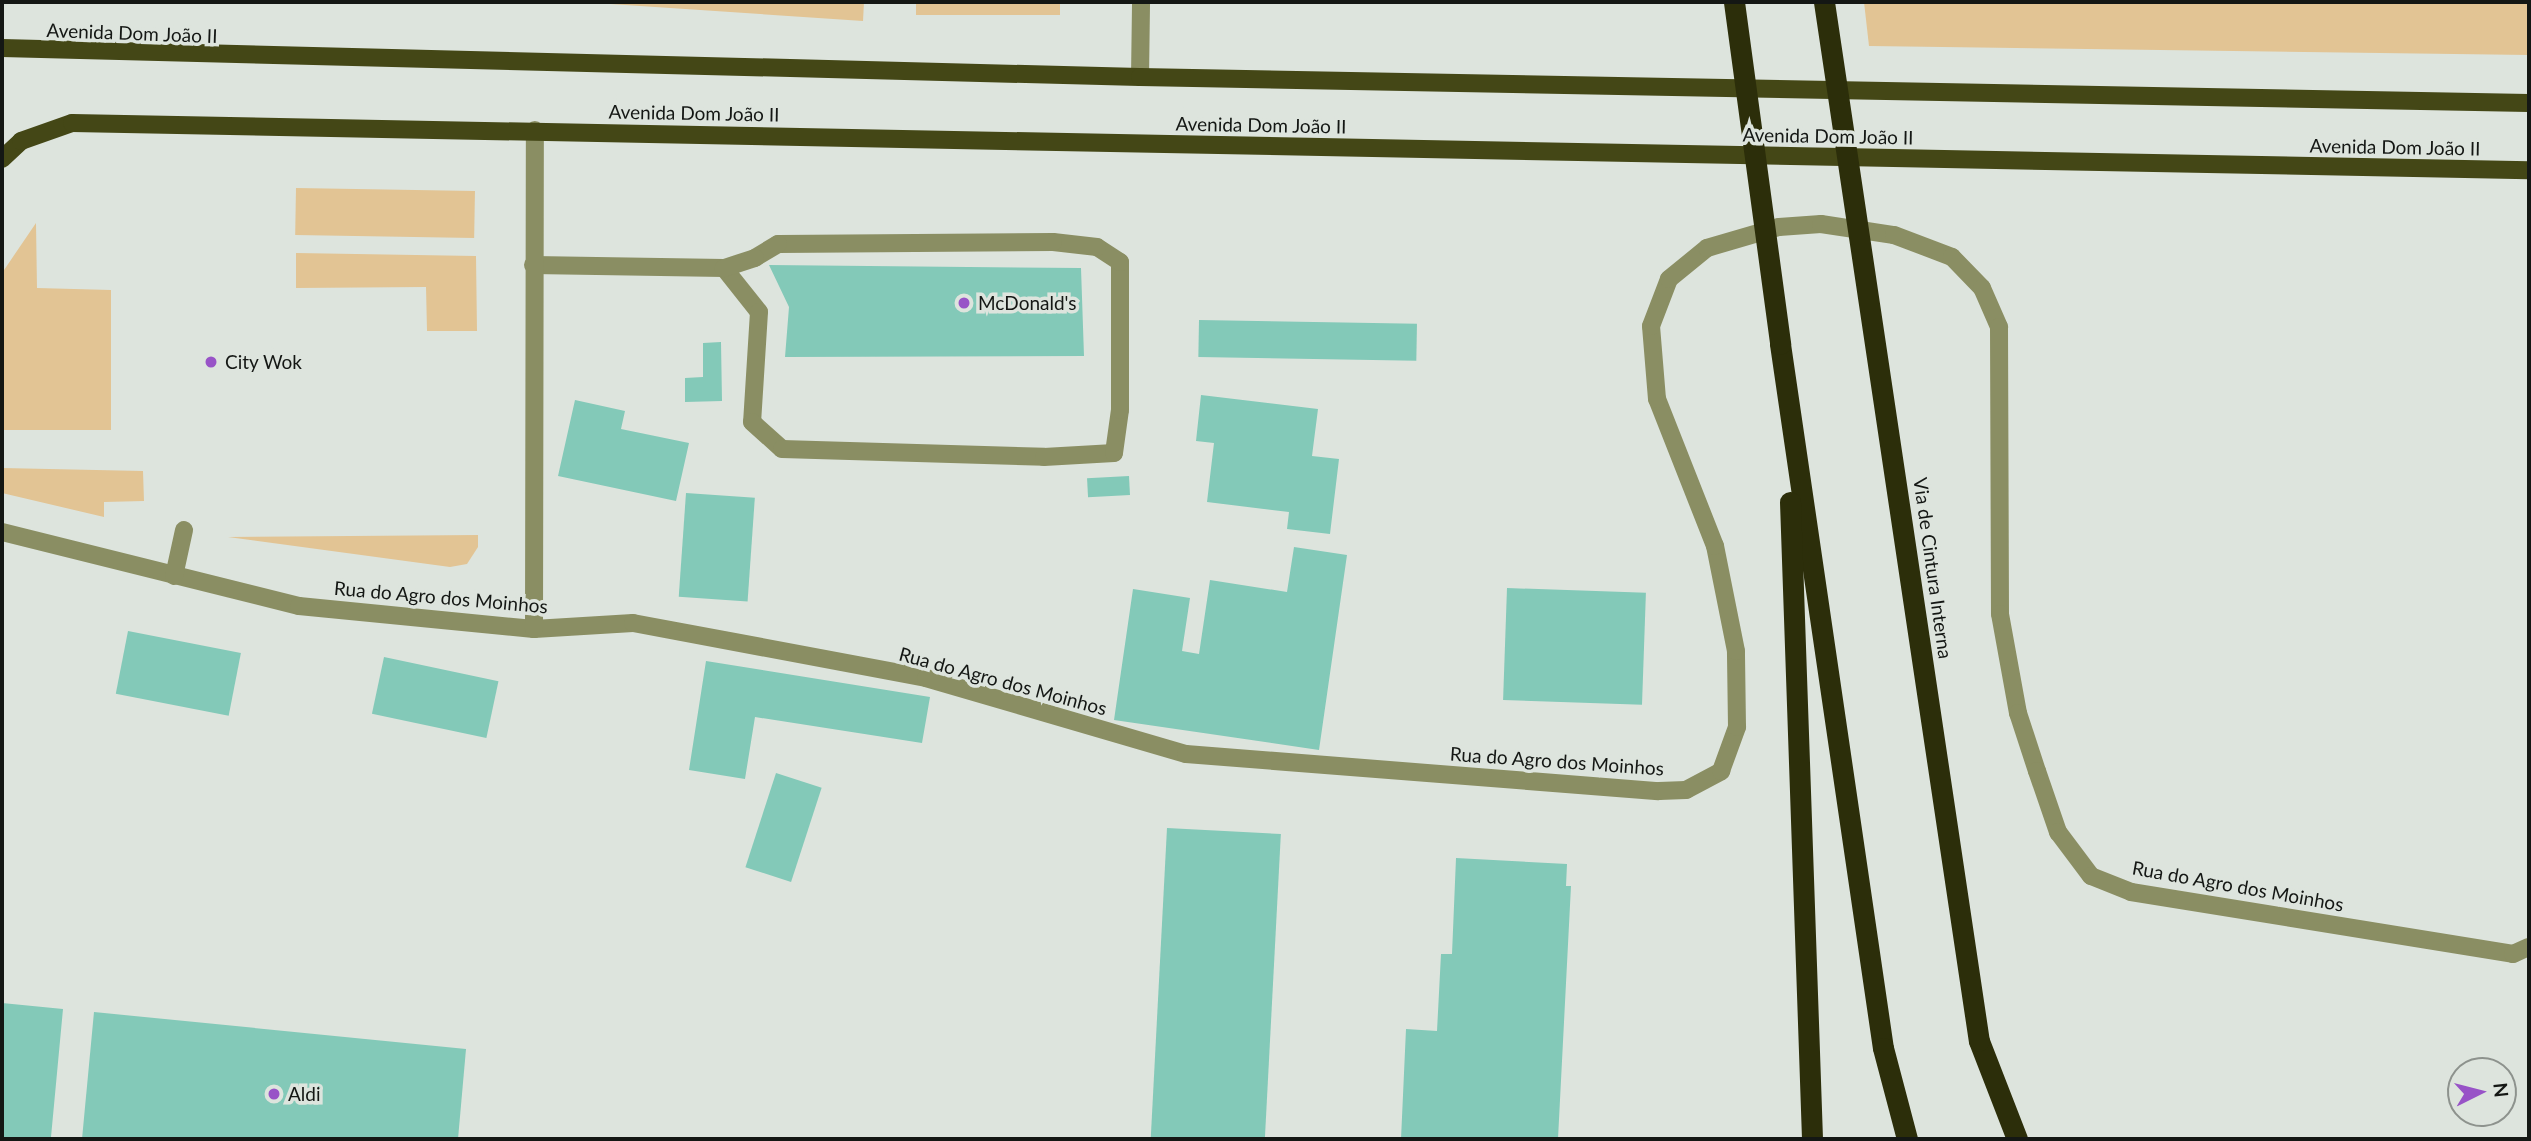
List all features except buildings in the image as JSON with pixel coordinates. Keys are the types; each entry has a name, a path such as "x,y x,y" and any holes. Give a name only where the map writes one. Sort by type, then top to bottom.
{"highway":[{"path":"1734,2 1791,436 1883,1048 1907,1139"},
{"name":"Via de Cintura Interna","path":"1824,2 1979,1041 2001,1139"},
{"path":"1791,436 1789,521 1812,1139"},
{"path":"1979,1041 2017,1139"}],"main road":[{"name":"Avenida Dom João II","path":"2,48 1140,77 2529,103"},
{"name":"Avenida Dom João II","path":"2,159 21,141 72,123 2529,170"}],"street":[{"path":"1140,77 1141,2"},
{"path":"534,629 533,265 536,130"},
{"name":"Rua do Agro dos Moinhos","path":"2,532 299,606 534,629 633,623 913,675 1185,754 1659,791 1686,790 1721,771 1737,727 1736,651 1716,545 1657,399 1651,326 1669,279 1706,248 1779,227 1821,224 1895,235 1952,257 1982,288 1999,327 2000,614 2018,713 2058,832 2091,876 2131,892 2513,954 2529,947"},
{"path":"533,265 724,268 755,258 778,244 1053,242 1097,247 1120,262 1120,410 1114,453 1044,457 782,449 752,422 759,313 724,268"},
{"path":"174,576 184,530"}],"shaded area":[{"path":"580,2 864,2 863,21"},
{"path":"916,2 1060,2 1060,15 916,15"},
{"path":"1864,2 2529,2 2529,55 1869,46"},
{"path":"296,188 475,191 474,238 295,235"},
{"path":"36,223 37,288 111,290 111,430 2,430 2,273"},
{"path":"296,253 476,256 477,331 427,331 426,287 296,288"},
{"path":"2,468 143,471 144,501 104,502 104,517 2,493"},
{"path":"478,535 478,547 467,564 450,567 228,537"}],"place":[{"name":"McDonald's","path":"964,303"},
{"name":"City Wok","path":"211,362"},
{"name":"Aldi","path":"274,1094"}]}
